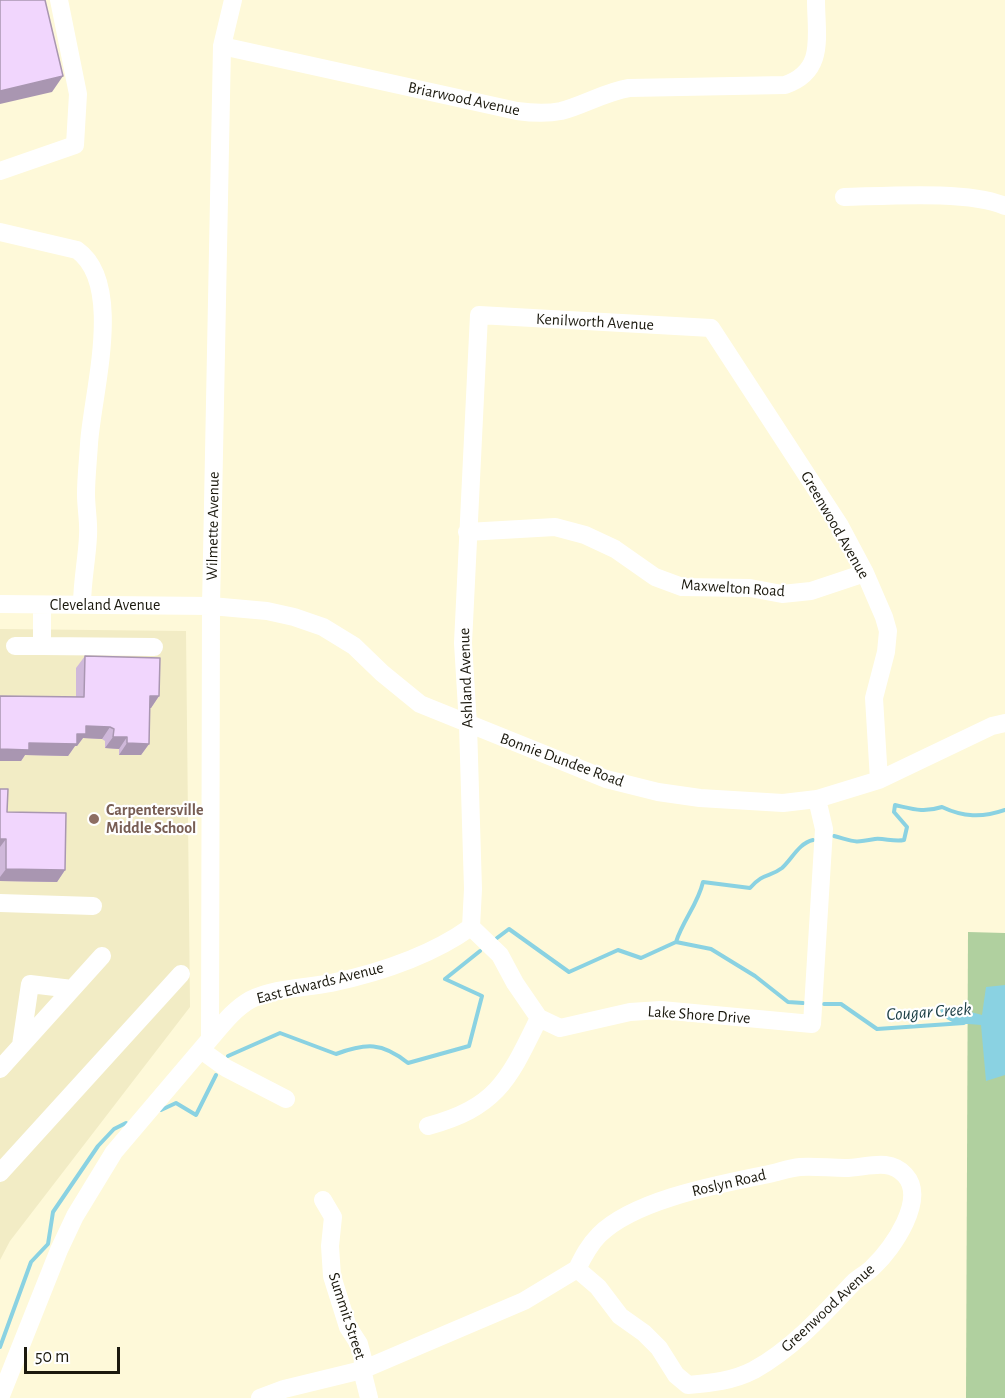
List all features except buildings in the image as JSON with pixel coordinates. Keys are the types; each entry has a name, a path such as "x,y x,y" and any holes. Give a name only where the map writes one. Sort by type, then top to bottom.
{"street":[{"path":"0,171 75,145 78,94 59,0"},
{"name":"Wilmette Avenue","path":"206,1044 211,606 222,46 233,0"},
{"name":"Briarwood Avenue","path":"222,46 517,111 538,113 560,111 609,92 629,88 784,86 799,81 808,72 816,58 816,0"},
{"path":"844,197 935,197 991,200 1005,206"},
{"path":"0,232 77,250 87,257 98,279 102,324 99,376 89,441 86,495 88,535 82,604"},
{"name":"Kenilworth Avenue","path":"479,315 711,328"},
{"name":"Ashland Avenue","path":"471,927 473,889 463,643 479,315"},
{"name":"Greenwood Avenue","path":"711,328 840,526 866,573 888,632 886,652 874,698 879,780"},
{"name":"Maxwelton Road","path":"467,532 555,527 585,536 615,549 655,577 682,587 750,588 782,594 811,591 866,573"},
{"name":"Cleveland Avenue","path":"0,604 211,606"},
{"path":"42,604 42,646"},
{"name":"Bonnie Dundee Road","path":"211,606 267,610 323,627 354,646 382,674 420,704 606,779 658,792 754,802 783,803 818,798 879,780 992,726 1005,723"},
{"path":"15,646 154,647"},
{"name":"Lake Shore Drive","path":"539,1018 560,1028 630,1012 662,1010 812,1024 824,829 818,798"},
{"path":"0,903 93,906"},
{"path":"428,1126 452,1119 494,1095 516,1065 539,1018 515,984 500,955 471,927"},
{"name":"East Edwards Avenue","path":"7,1396 58,1250 75,1216 114,1152 240,1007 264,994 334,982 386,967 433,949 471,927"},
{"path":"0,1069 102,956"},
{"path":"0,1173 181,974"},
{"path":"21,1045 30,984 72,989"},
{"path":"206,1044 226,1068 286,1099"},
{"name":"Roslyn Road","path":"260,1398 284,1389 362,1370 524,1300 577,1269 587,1249 600,1234 623,1218 685,1193 798,1167 848,1168 883,1164 896,1167 906,1176"},
{"name":"Greenwood Avenue","path":"687,1391 732,1379 771,1360 788,1347 857,1279 874,1267 909,1216 913,1191 906,1176"},
{"name":"Summit Street","path":"323,1200 333,1217 330,1246 332,1276 348,1327 359,1344 369,1398"},
{"path":"577,1269 598,1287 620,1316 644,1333 659,1348 687,1391"}],"shaded area":[{"name":"Carpentersville Middle School","path":"0,629 186,631 190,1007 10,1241 0,1260"}],"green space":[{"path":"968,932 1005,933 1005,1398 966,1398"}],"water":[{"path":"1005,985 1005,1075 986,1081 981,1025 952,1022 940,1010 949,1006 982,1015 986,987"}],"waterway":[{"path":"834,836 854,841 904,840 907,827 894,812 895,805 924,810 942,807 957,813 973,815 1005,810"},
{"path":"676,942 698,898 703,882 750,888 763,877 782,868 800,848 813,840"},
{"path":"497,938 509,929 569,972 618,950 641,958 676,942 711,949 755,976 788,1002 803,1003"},
{"path":"228,1056 280,1033 336,1054 365,1046 374,1046 390,1051 408,1063 469,1046 482,996 445,979 480,951"},
{"name":"Cougar Creek","path":"824,1004 841,1004 877,1029 964,1023"},
{"path":"161,1110 176,1103 196,1115 216,1075"},
{"path":"0,1347 31,1262 48,1244 53,1212 98,1146 114,1129 126,1123"}],"place":[{"name":"Carpentersville Middle School","path":"94,819"}]}
